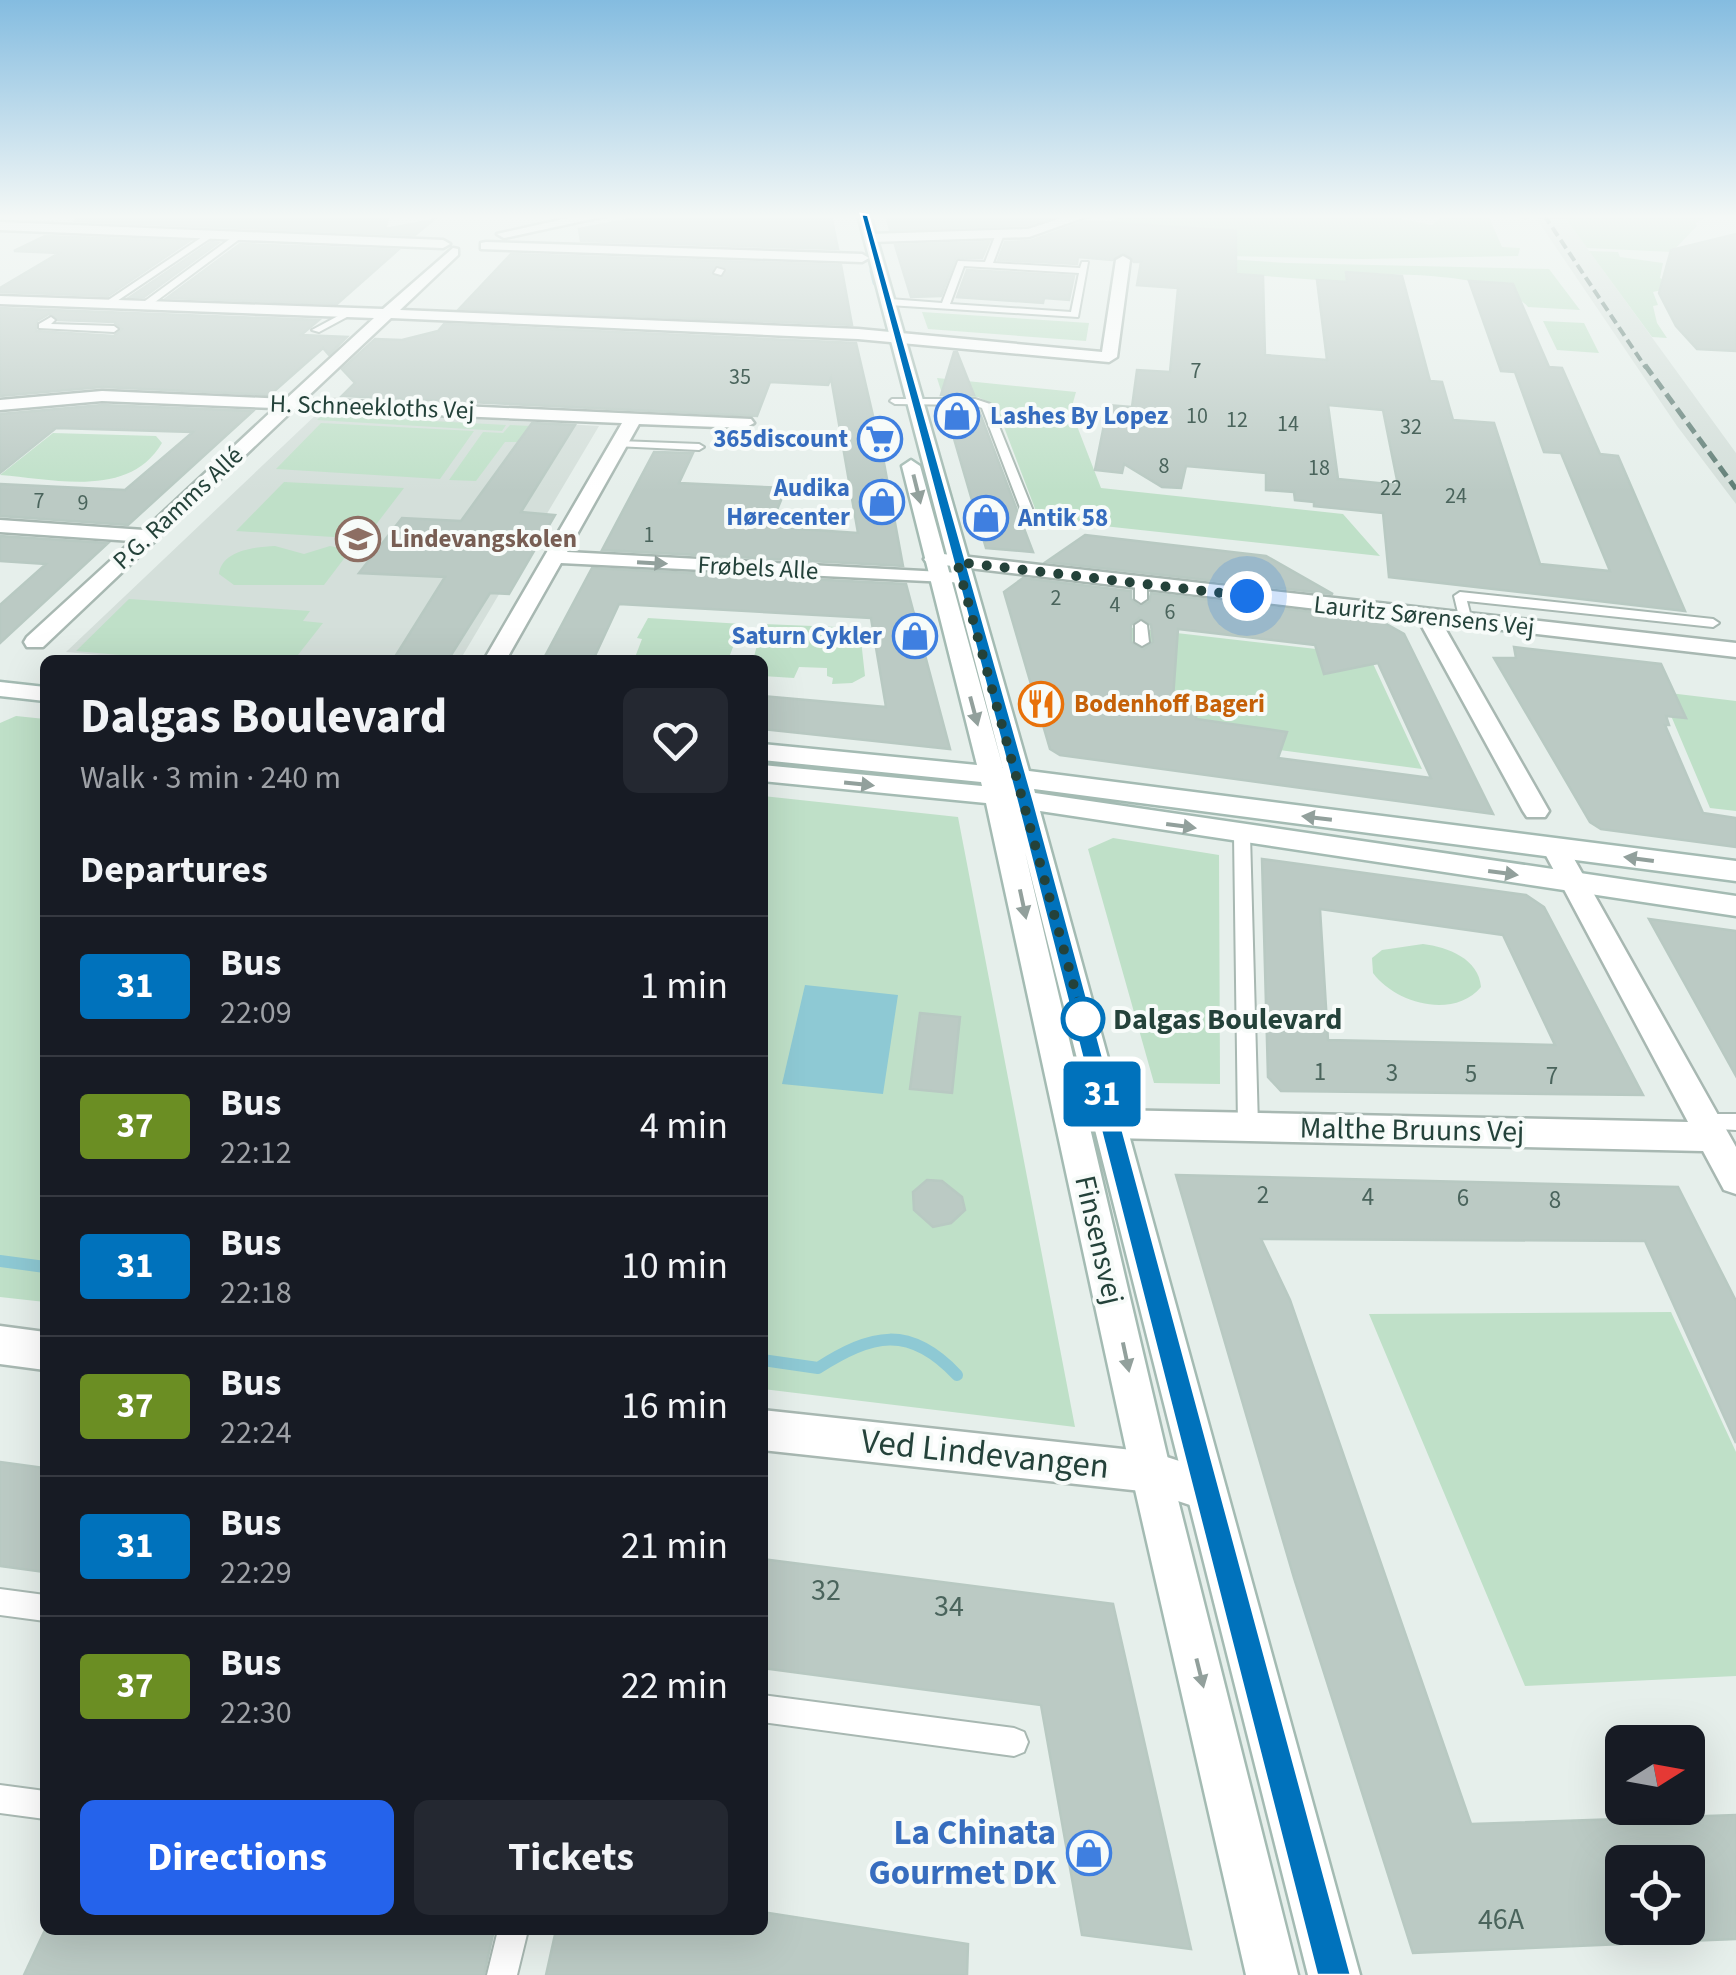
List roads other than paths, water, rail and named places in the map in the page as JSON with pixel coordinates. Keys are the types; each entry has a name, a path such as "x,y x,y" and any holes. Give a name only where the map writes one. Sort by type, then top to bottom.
{"street":[{"path":"254,307 891,336 1110,357 1117,307"},
{"name":"P.G. Ramms Allé","path":"35,642 394,307"},
{"name":"Finsensvej","path":"880,307 891,336"},
{"name":"Finsensvej","path":"888,307 905,400 947,570 1110,1124 1334,1975"},
{"name":"H. Schneekloths Vej","path":"0,405 102,396 745,422"},
{"name":"Finsensvej","path":"905,400 906,445 947,570"},
{"path":"498,655 634,418"},
{"path":"0,526 148,536"},
{"name":"Frøbels Alle","path":"555,558 947,570"},
{"name":"Lauritz Sørensens Vej","path":"947,570 1736,650"},
{"path":"1428,617 1536,811"},
{"path":"0,673 40,677"},
{"path":"0,689 40,693"},
{"path":"768,753 1009,788 1556,848 1736,872"},
{"path":"768,773 1009,788 1242,835 1736,906"},
{"name":"Finsensvej","path":"1009,788 1070,1116 1272,1975"},
{"path":"1556,848 1718,1127 1736,1178"},
{"name":"Malthe Bruuns Vej","path":"1070,1116 1110,1124 1718,1127"},
{"path":"0,1345 40,1350"},
{"name":"Ved Lindevangen","path":"768,1431 1151,1472 1205,1489"}],"lane":[{"path":"960,307 1075,316 1077,307"},
{"path":"316,330 354,312"},
{"path":"51,320 42,326 114,329"},
{"path":"905,400 975,402 986,406 1030,518 1038,522"},
{"path":"619,444 699,447"},
{"path":"1466,621 1460,596 1713,624"},
{"path":"1141,625 1142,642"},
{"path":"1242,835 1248,1126"},
{"path":"0,1602 40,1607"},
{"path":"768,1709 1014,1742"},
{"path":"0,1798 40,1805"},
{"path":"502,1975 512,1935"}],"water":[{"path":"805,985 898,995 883,1094 782,1084"}],"waterway":[{"path":"0,1261 40,1266"},
{"path":"768,1361 818,1368 873,1342 906,1341 923,1348 957,1375"}],"railway":[{"path":"1605,307 1646,368"},
{"path":"1645,365 1736,489"}],"place":[{"name":"Lashes By Lopez","path":"957,416"},
{"name":"365discount","path":"880,439"},
{"name":"Audika Hørecenter","path":"882,502"},
{"name":"Antik 58","path":"986,518"},
{"name":"Lindevangskolen","path":"358,539"},
{"name":"Saturn Cykler","path":"915,636"},
{"name":"Bodenhoff Bageri","path":"1041,704"},
{"name":"Dalgas Boulevard","path":"1083,1019"},
{"name":"La Chinata Gourmet DK","path":"1089,1853"}]}
